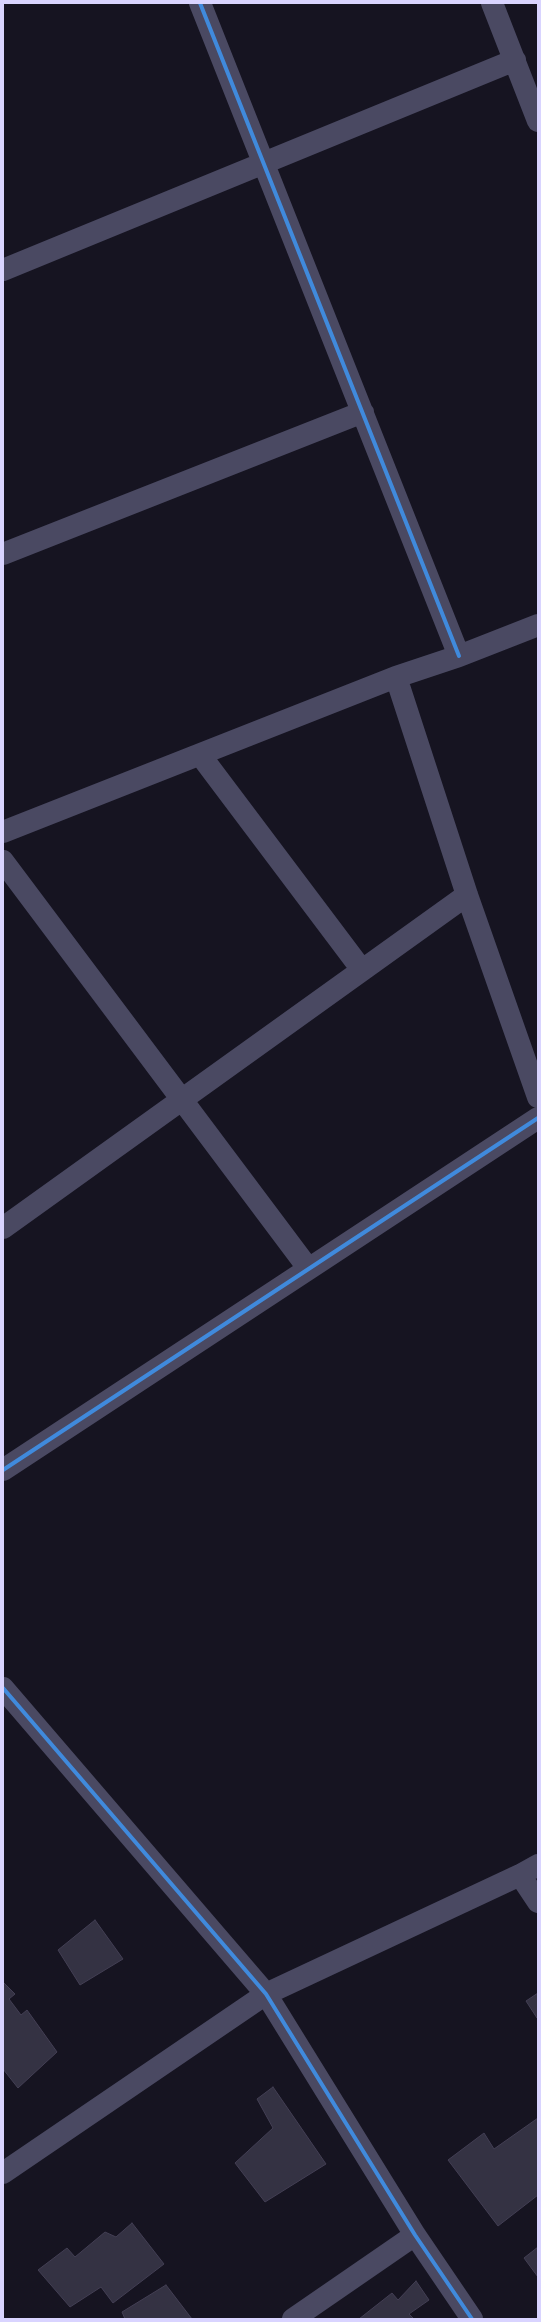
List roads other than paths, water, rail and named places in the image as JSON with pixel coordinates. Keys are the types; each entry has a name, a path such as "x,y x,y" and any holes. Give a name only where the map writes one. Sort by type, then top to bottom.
{"street":[{"path":"200,3 459,656"},
{"path":"492,3 538,121"},
{"path":"3,270 515,60"},
{"path":"3,554 362,412"},
{"path":"3,832 201,756 396,677 459,656 538,626"},
{"path":"396,677 467,895 538,1097"},
{"path":"201,756 362,970"},
{"path":"3,861 308,1268"},
{"path":"3,1228 467,895"},
{"path":"3,1470 538,1118"},
{"path":"3,1688 266,1994 415,2235 472,2319"},
{"path":"3,2173 266,1994 529,1870 538,1902"},
{"path":"293,2319 415,2235"}]}
